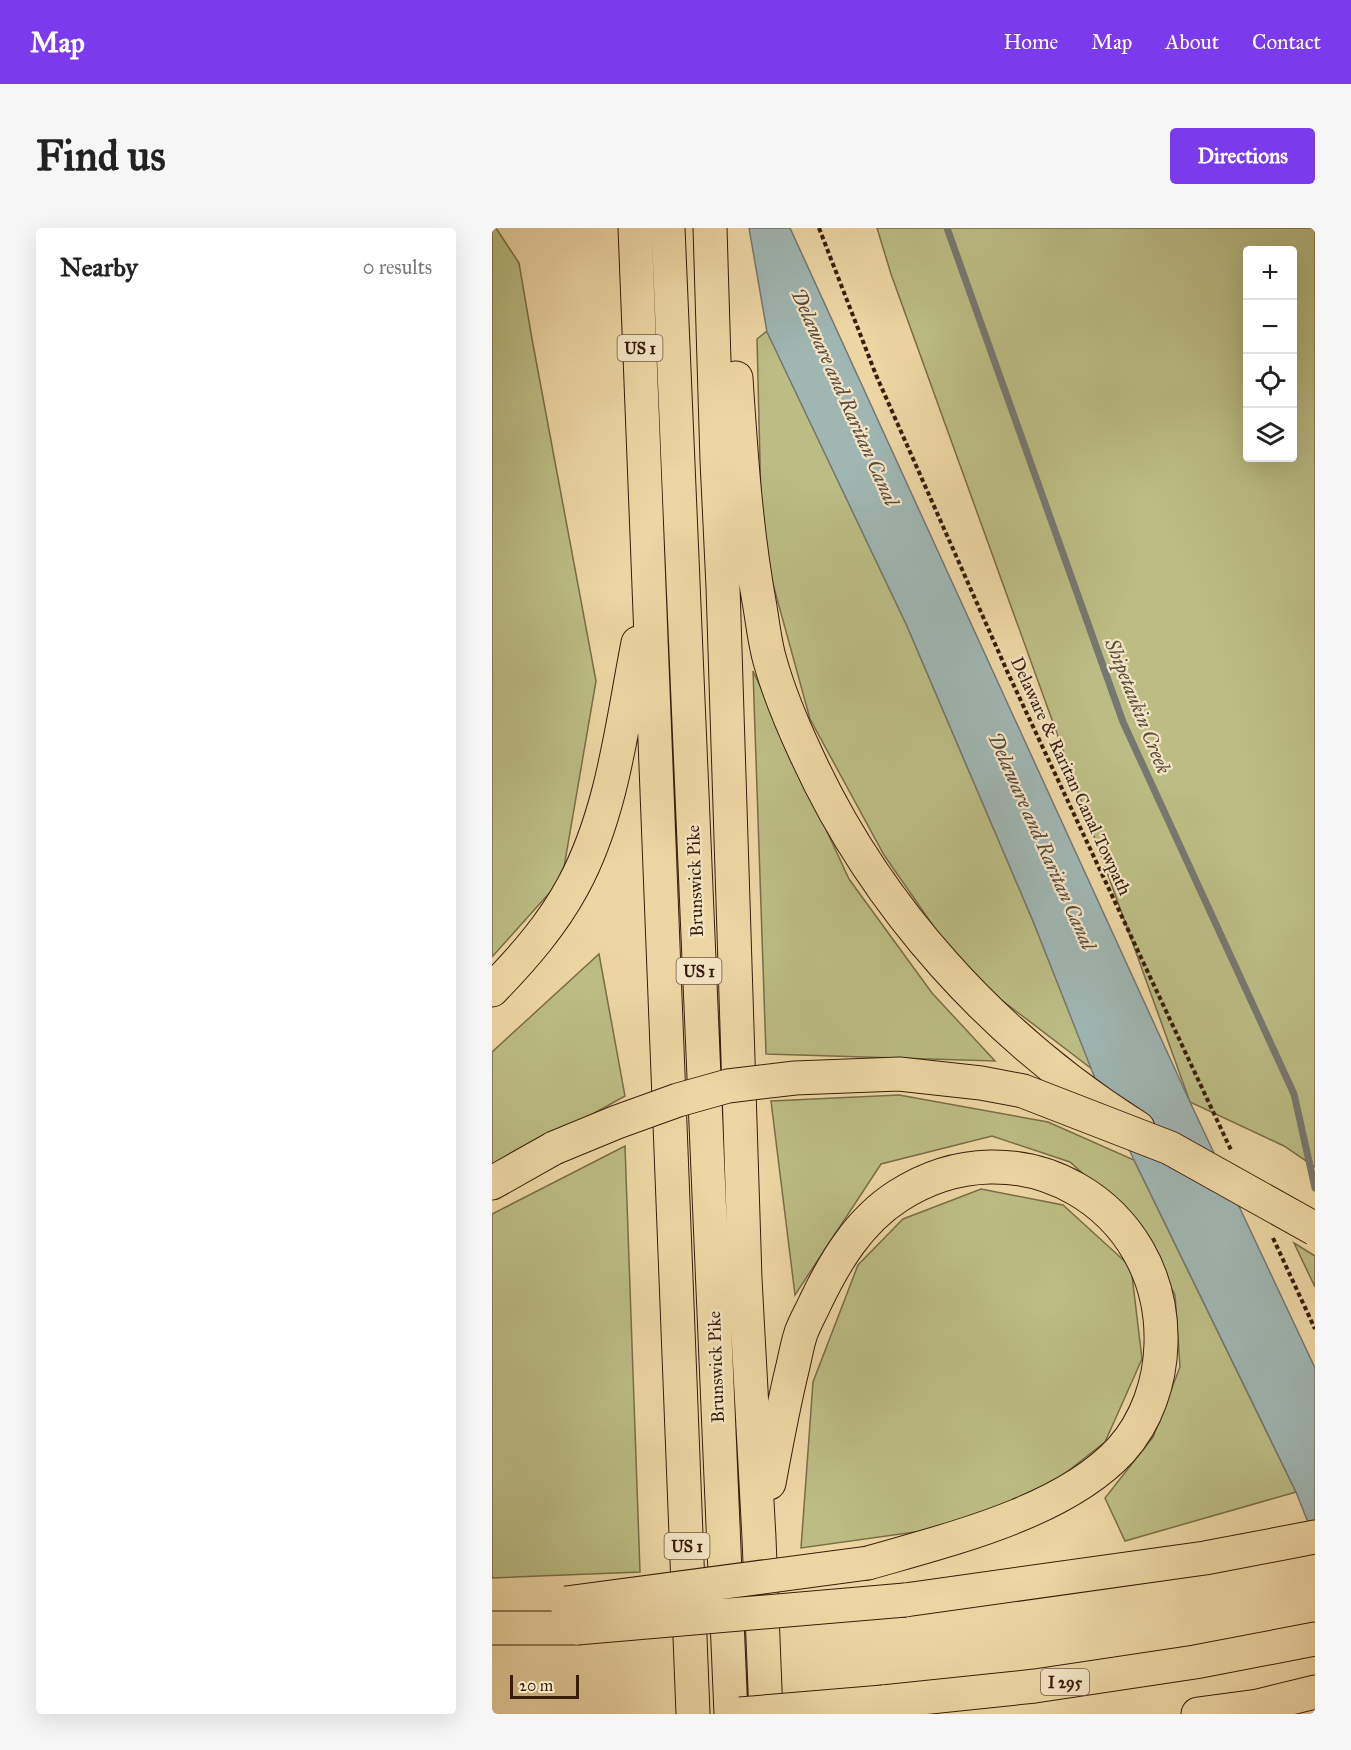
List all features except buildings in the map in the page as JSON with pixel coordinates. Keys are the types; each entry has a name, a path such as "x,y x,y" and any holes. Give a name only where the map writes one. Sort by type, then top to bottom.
{"highway":[{"name":"Brunswick Pike","path":"635,228 693,1714"},
{"name":"Brunswick Pike","path":"668,228 731,1714"},
{"path":"710,228 745,1268 766,1714"},
{"path":"725,228 747,524 770,660 793,725 816,777 855,847 895,906 945,966 988,1011 1047,1063 1110,1110 1170,1148 1315,1229"},
{"path":"492,990 522,959 549,925 574,886 593,844 608,793 649,592"},
{"path":"492,1182 554,1148 678,1100 728,1086 795,1078 900,1074 981,1083 1023,1091 1170,1148"},
{"path":"492,1628 868,1563 956,1537 1058,1497 1098,1471 1121,1449 1140,1424 1153,1395 1161,1362 1161,1330 1156,1293 1145,1263 1130,1237 1109,1212 1083,1192 1054,1177 1026,1168 996,1166 960,1170 917,1186 898,1196 870,1218 849,1242 826,1281 801,1332 783,1408 759,1538"},
{"path":"492,1611 572,1615 905,1600 1205,1558 1315,1537"},
{"name":"I 295","path":"740,1714 1035,1686 1315,1639"},
{"path":"1198,1714 1258,1706 1315,1692"}],"path":[{"name":"Delaware & Raritan Canal Towpath","path":"819,228 876,375 1007,671 1232,1151"},
{"path":"1271,1235 1315,1329"}],"green space":[{"path":"492,228 496,228 519,263 596,681 562,879 492,957"},
{"path":"877,228 1315,228 1315,1167 1284,1146 1190,1102 891,274"},
{"path":"767,331 907,626 1033,921 1092,1069 966,973 884,855 810,719 762,544 757,339"},
{"path":"753,671 849,879 932,993 995,1061 766,1054"},
{"path":"599,954 625,1096 492,1170 492,1052"},
{"path":"899,1095 1048,1122 1134,1160 1296,1492 1125,1541 1105,1498 1153,1437 1180,1367 1175,1295 1135,1221 1070,1162 992,1136 881,1164 795,1295 771,1101"},
{"path":"625,1146 640,1572 492,1578 492,1214"},
{"path":"981,1189 1063,1205 1131,1267 1142,1359 1105,1442 1030,1501 922,1531 801,1548 813,1382 858,1265 903,1219"},
{"path":"1294,1243 1315,1256 1315,1287"}],"water":[{"name":"Delaware and Raritan Canal","path":"749,228 790,228 1190,1102 1315,1368 1315,1540 1296,1492 1098,1086 1033,921 907,626 767,332"}],"waterway":[{"name":"Shipetaukin Creek","path":"947,228 1123,722 1294,1094 1315,1188"}]}
